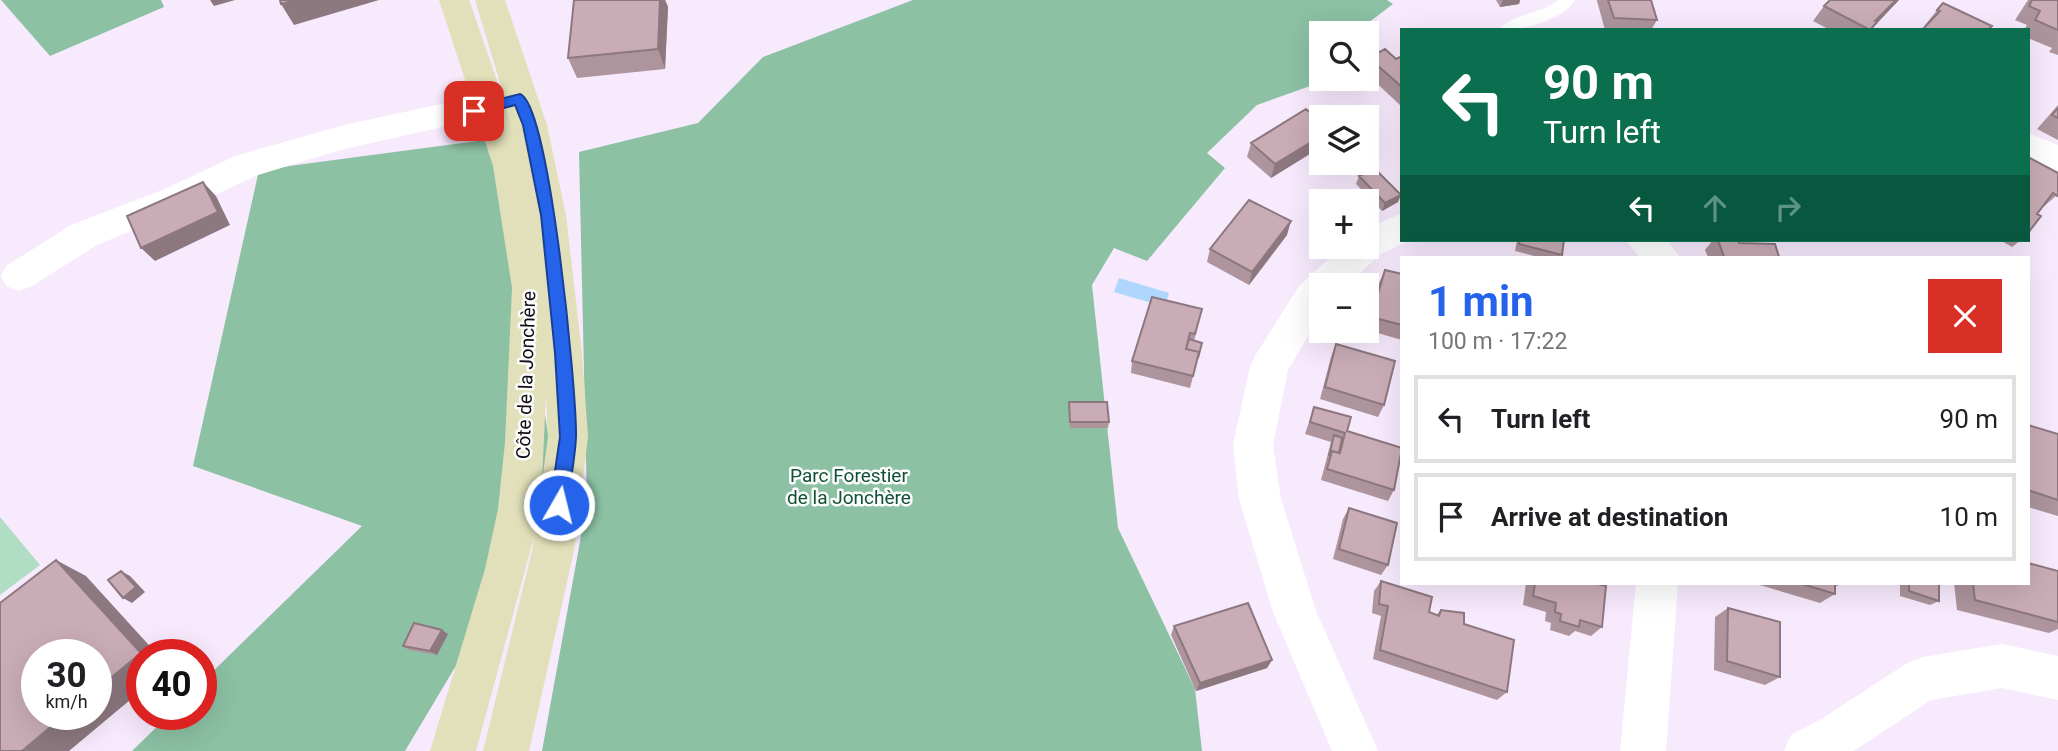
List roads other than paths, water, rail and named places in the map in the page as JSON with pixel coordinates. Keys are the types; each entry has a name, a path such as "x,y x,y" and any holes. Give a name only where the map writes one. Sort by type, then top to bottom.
{"street":[{"name":"Côte de la Jonchère","path":"454,0 504,103 530,125 548,215 563,353 568,437 552,551 506,751"},
{"name":"Côte de la Jonchère","path":"453,751 506,569 519,509 525,442 530,288 510,166 490,0"},
{"path":"19,276 84,235 177,198 247,165 344,137 504,103"},
{"path":"2030,146 2058,160"},
{"path":"1379,239 1400,227"},
{"path":"1646,242 1661,256"},
{"path":"1338,273 1352,259"},
{"path":"1309,302 1269,367 1253,445 1260,499 1295,612 1355,751"},
{"path":"1643,751 1657,585"},
{"path":"1807,751 1839,734 1923,679 2002,666 2058,678"}],"lane":[{"path":"1510,28 1559,10 1567,0"}],"water":[{"path":"1119,278 1169,293 1165,307 1114,292"}],"park label":[{"name":"Parc Forestier de la Jonchère","path":"849,486"}]}
